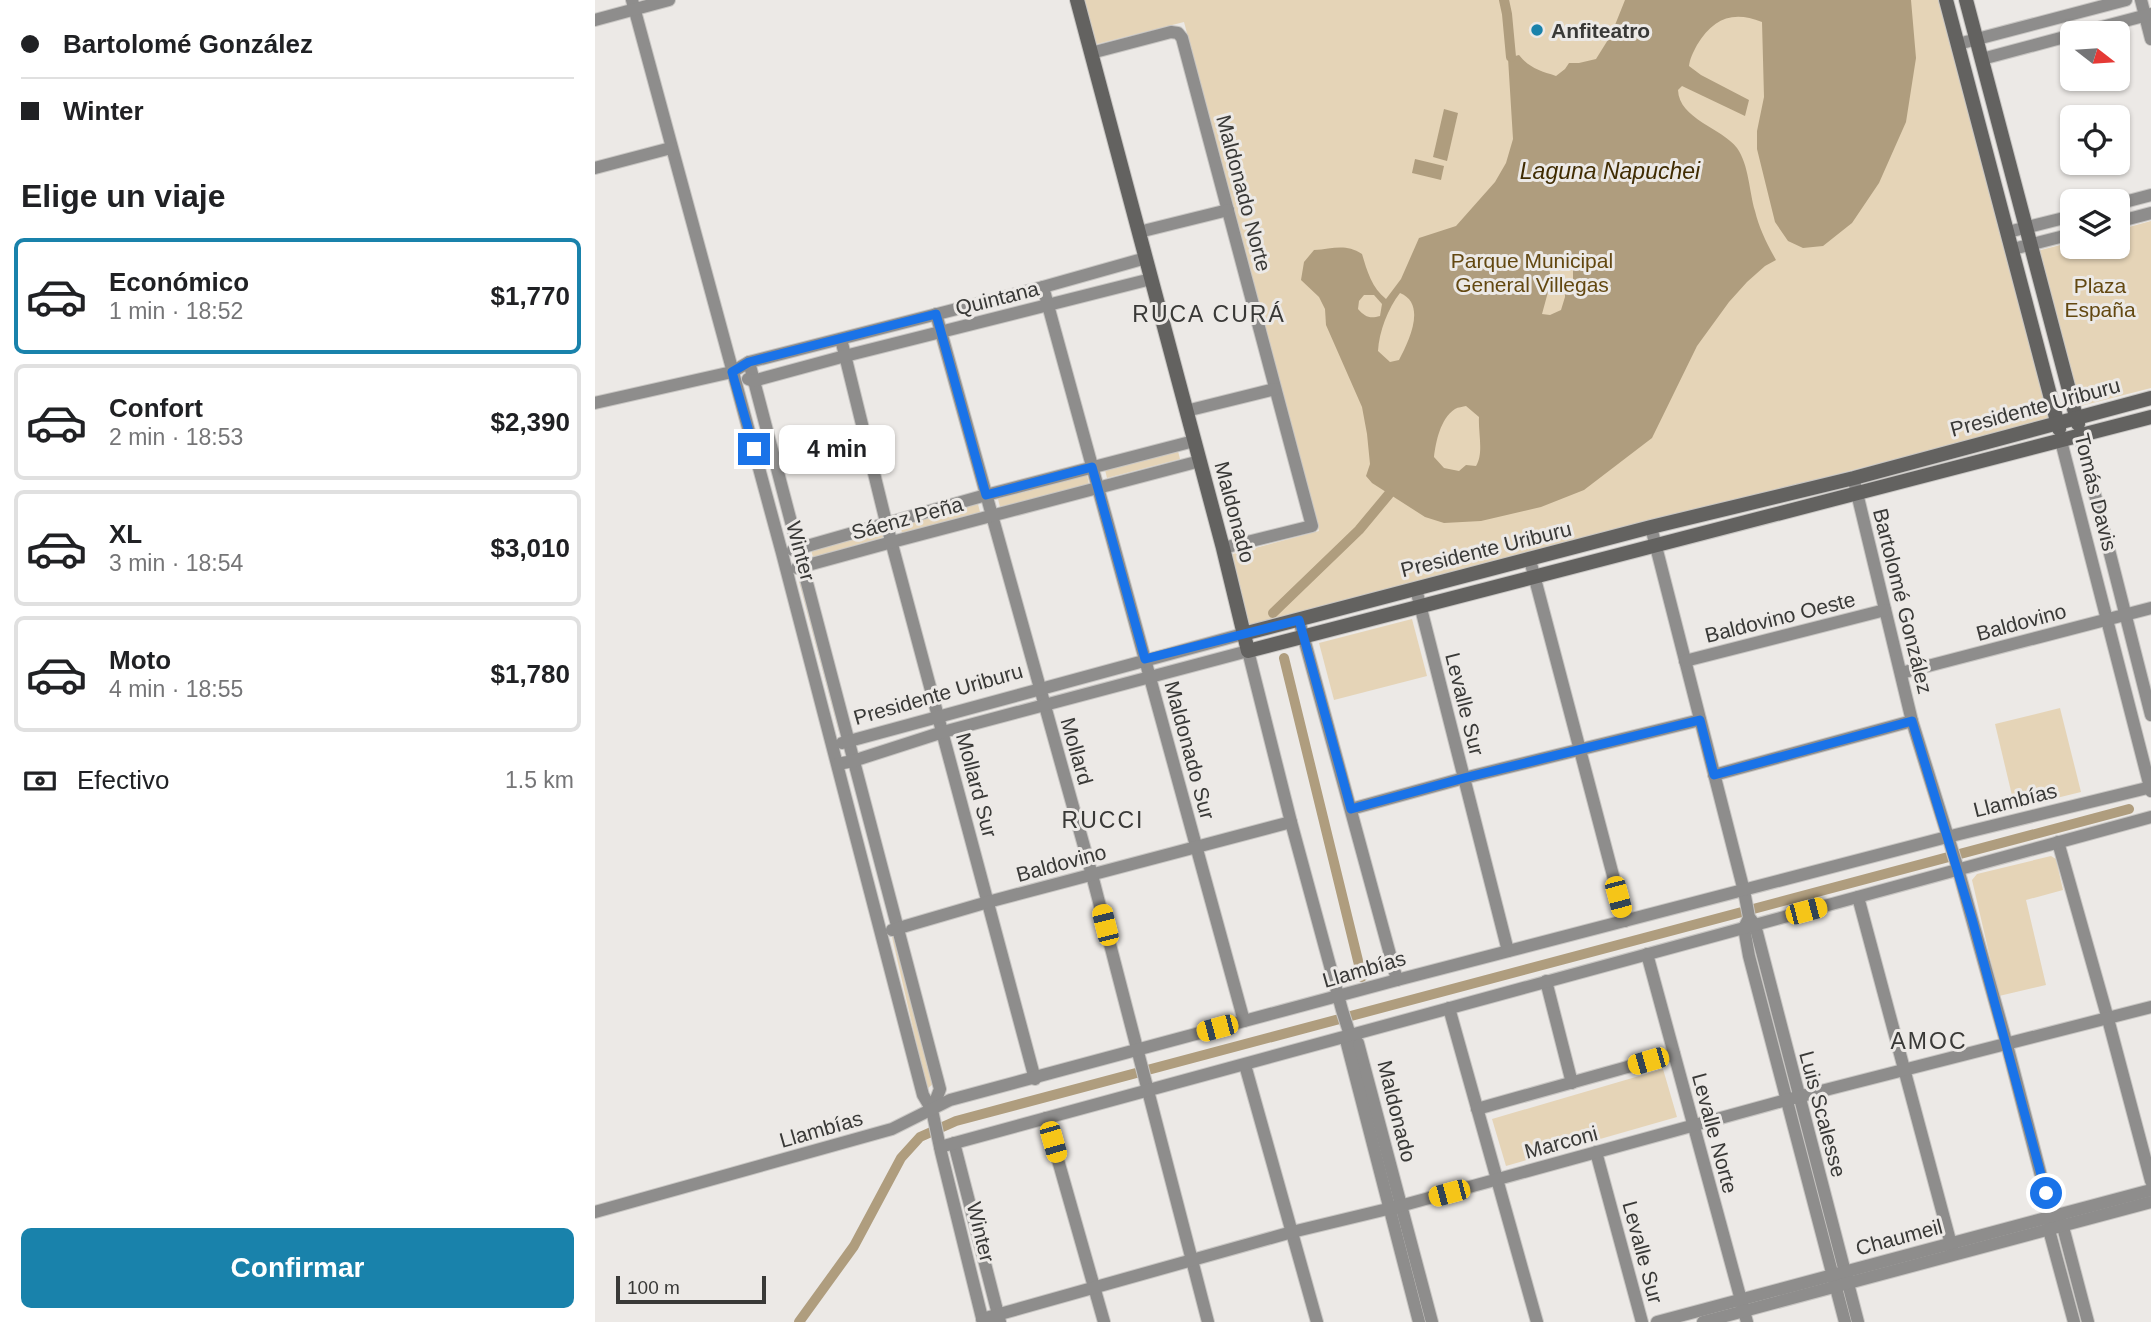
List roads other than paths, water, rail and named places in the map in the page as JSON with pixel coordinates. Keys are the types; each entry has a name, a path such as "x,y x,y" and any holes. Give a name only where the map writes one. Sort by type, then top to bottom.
{"street":[{"path":"595,20 633,5 669,0"},
{"name":"Maldonado","path":"1077,0 1223,548 1291,822 1348,1030 1358,1043 1419,1322"},
{"name":"Tomás Davis","path":"1946,0 2013,249 2151,788"},
{"name":"Tomás Davis","path":"1966,0 2032,244 2151,715"},
{"path":"1958,44 2126,0"},
{"path":"2141,0 2148,15 2151,39"},
{"name":"Winter","path":"633,5 833,744 923,1095 934,1115 983,1320"},
{"path":"2125,21 2148,15"},
{"name":"Maldonado Norte","path":"1091,53 1171,32 1178,33 1182,38 1313,526 1223,548"},
{"path":"1982,59 2060,38"},
{"path":"595,168 671,148"},
{"path":"2130,201 2151,195"},
{"path":"1139,232 1228,210"},
{"path":"2130,219 2151,213"},
{"path":"2008,232 2060,219"},
{"path":"2013,249 2060,237"},
{"name":"Quintana","path":"595,403 732,372 749,362 1146,258"},
{"name":"Quintana","path":"753,381 1151,279"},
{"name":"Maldonado Sur","path":"1043,287 1244,1021"},
{"name":"Mollard","path":"936,314 1092,875 1208,1322"},
{"name":"Mollard Sur","path":"841,339 886,523 1035,1079"},
{"name":"Winter","path":"749,362 940,1089 934,1115"},
{"path":"732,372 753,381"},
{"path":"1186,411 1275,389"},
{"name":"Presidente Uriburu","path":"833,744 1145,659 1651,527 1854,478 2151,398"},
{"name":"Presidente Uriburu","path":"838,764 943,732 1149,677 2151,417"},
{"name":"Sáenz Peña","path":"782,553 986,495 1194,441"},
{"name":"Sáenz Peña","path":"786,571 1199,461"},
{"name":"Bartolomé González","path":"1854,478 1912,721 2007,1045 2074,1322"},
{"name":"Luis Scalesse","path":"1651,527 1745,896 1749,923 1792,1098 1840,1279 1858,1322"},
{"path":"1530,560 1625,921"},
{"name":"Levalle Sur","path":"1416,589 1508,951"},
{"name":"Baldovino","path":"1901,673 2151,608"},
{"name":"Baldovino Oeste","path":"1685,661 1885,610"},
{"path":"1299,620 1397,980"},
{"path":"1351,809 1464,778 1700,720"},
{"path":"1714,775 1912,721"},
{"name":"Llambías","path":"595,1213 892,1129 934,1115 950,1100 1138,1056 1244,1021 1340,1003 1397,980 1625,921 1745,896 2151,788"},
{"path":"940,1146 1046,1118 1146,1085 1245,1065 1348,1030 1449,1008 1749,923 1858,897 1956,864 2058,842 2151,817"},
{"name":"Baldovino","path":"881,932 1291,822"},
{"path":"2058,842 2151,1181"},
{"path":"1858,897 1952,1249"},
{"name":"Levalle Norte","path":"1647,954 1744,1311"},
{"path":"1546,981 1572,1083"},
{"name":"Marconi","path":"983,1320 999,1318 1292,1232 1395,1208 1792,1098 2151,1007"},
{"path":"1449,1008 1537,1322"},
{"path":"1477,1109 1674,1054"},
{"path":"1245,1065 1317,1322"},
{"path":"1046,1118 1104,1322"},
{"path":"954,1143 999,1318"},
{"name":"Levalle Sur","path":"1596,1152 1642,1322"},
{"name":"Chaumeil","path":"1703,1322 1840,1279 2051,1224 2151,1190"},
{"name":"Chaumeil","path":"2051,1224 2063,1227 2151,1202"},
{"name":"Maldonado","path":"1395,1208 1431,1322"},
{"path":"2063,1227 2088,1322"},
{"name":"Luis Scalesse","path":"1840,1279 1845,1322"},
{"name":"Chaumeil","path":"1657,1322 1744,1311"}],"water":[{"name":"Laguna Napuchei","path":"1625,0 1911,0 1916,58 1906,122 1879,183 1852,223 1823,246 1803,248 1788,241 1775,222 1757,149 1757,131 1764,97 1762,22 1751,18 1732,17 1717,23 1697,45 1689,66 1749,100 1745,116 1682,86 1678,90 1680,100 1693,116 1737,148 1746,170 1759,224 1776,260 1747,282 1697,346 1652,438 1584,490 1541,507 1481,521 1444,523 1425,517 1372,483 1366,476 1370,464 1362,407 1326,325 1325,309 1319,297 1301,280 1304,262 1314,250 1339,247 1356,251 1362,254 1368,273 1386,299 1401,279 1419,238 1456,226 1495,182 1506,163 1513,139 1508,58 1519,55 1531,66 1556,76 1569,63 1596,59 1611,35","holes":["1559,257 1571,263 1573,270 1573,281 1565,289 1561,310 1550,315 1542,314 1551,281 1549,266","1400,293 1408,298 1413,305 1414,314 1411,333 1399,360 1390,362 1378,351 1382,328","1364,295 1374,295 1382,304 1380,316 1370,317 1363,314 1358,309 1359,301","1466,406 1479,417 1478,461 1476,466 1466,465 1459,471 1444,468 1434,457 1440,431 1456,408"]},
{"path":"1444,109 1458,113 1447,161 1433,157"},
{"path":"1415,159 1444,166 1441,180 1412,173"}],"waterway":[{"path":"1504,0 1511,57"},
{"path":"1273,613 1359,530 1389,494"},
{"path":"1284,658 1362,977"},
{"path":"799,1322 854,1246 901,1158 920,1137 956,1121 2129,809"}],"place":[{"name":"Anfiteatro","path":"1537,30"}],"district":[{"name":"RUCA CURÁ","path":"1209,314"},
{"name":"RUCCI","path":"1103,820"},
{"name":"AMOC","path":"1929,1041"}],"park label":[{"name":"Parque Municipal General Villegas","path":"1532,272"},
{"name":"Plaza España","path":"2100,297"}]}
